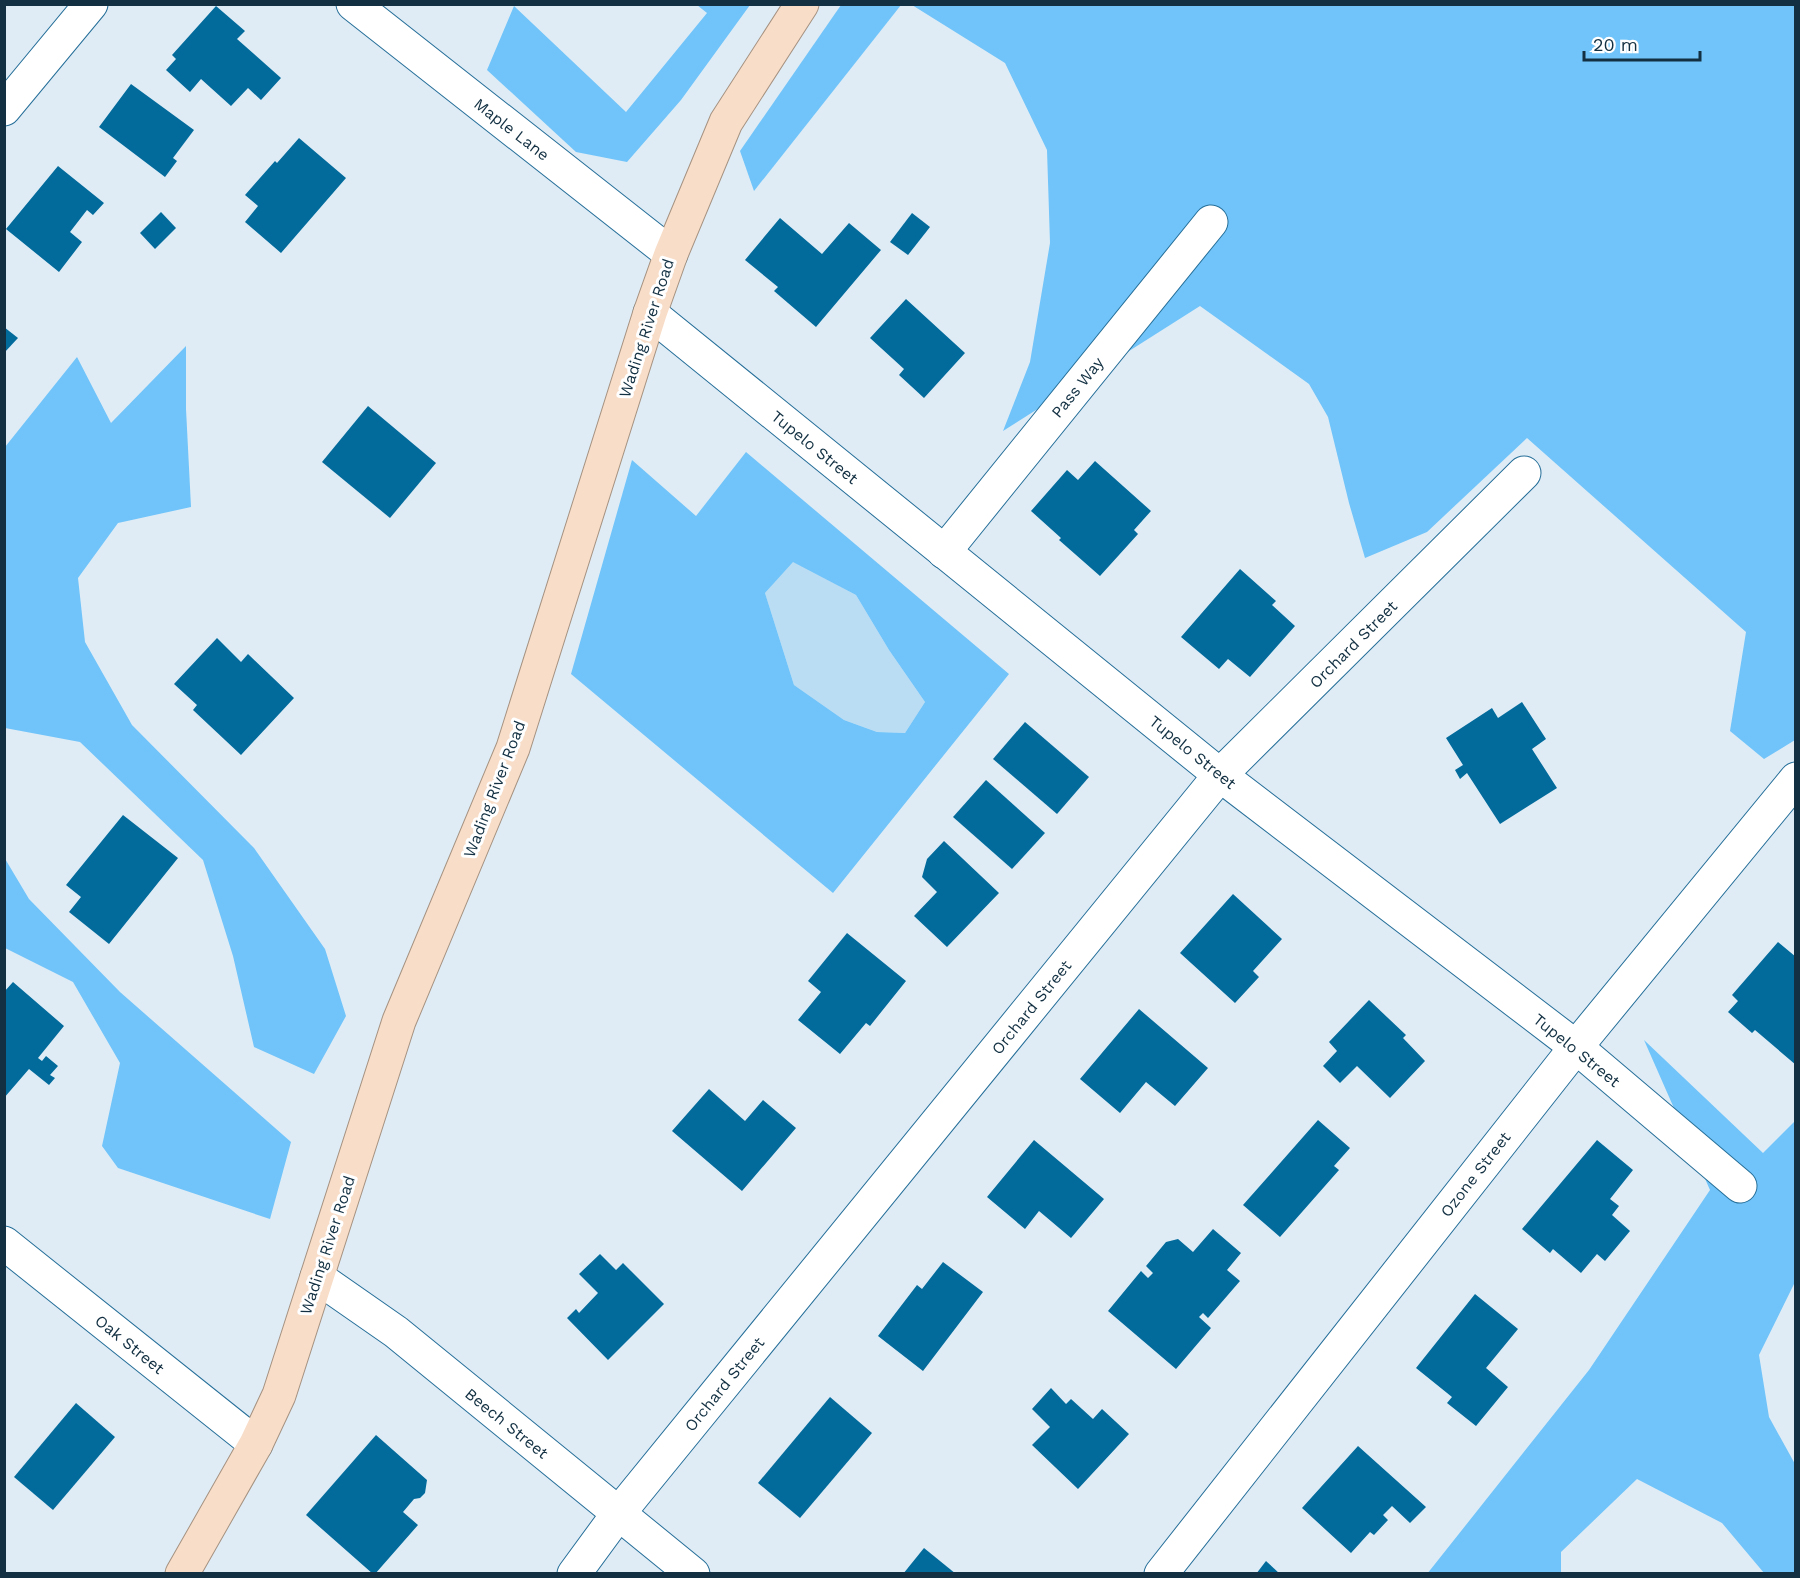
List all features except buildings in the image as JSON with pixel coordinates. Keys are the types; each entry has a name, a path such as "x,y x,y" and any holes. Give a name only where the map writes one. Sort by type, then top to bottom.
{"main road":[{"name":"Wading River Road","path":"182,1574 256,1444 279,1395 399,1021 513,748 650,313 671,254 726,122 802,4"}],"street":[{"path":"4,109 91,4"},
{"name":"Maple Lane","path":"353,4 671,254"},
{"name":"Pass Way","path":"944,552 1211,222"},
{"name":"Tupelo Street","path":"650,313 1220,775 1576,1047 1740,1186"},
{"name":"Orchard Street","path":"574,1574 618,1514 1220,775 1524,473"},
{"name":"Ozone Street","path":"1161,1574 1576,1047 1796,779"},
{"name":"Oak Street","path":"4,1243 256,1444"},
{"name":"Beech Street","path":"317,1277 396,1332 693,1574"}],"shaded area":[{"path":"697,5 750,5 681,100 627,162 576,152 487,70 514,6 626,112 707,13"},
{"path":"841,5 901,5 754,191 740,151"},
{"path":"912,5 1795,5 1795,740 1764,759 1730,731 1746,632 1527,438 1427,532 1365,558 1328,417 1309,384 1200,306 1003,431 1030,362 1050,243 1047,150 1005,63"},
{"path":"186,346 186,409 191,507 118,523 78,578 85,642 132,725 254,848 325,949 346,1016 314,1074 254,1047 233,956 203,860 80,742 5,728 5,447 77,357 111,423"},
{"path":"746,452 1009,674 833,893 571,674 632,460 696,516","holes":["793,562 856,595 889,650 925,702 905,733 877,732 844,720 794,685 765,593"]},
{"path":"793,561 856,595 889,650 925,702 905,733 877,732 844,720 794,685 765,593"},
{"path":"4,857 29,899 120,992 291,1142 270,1219 118,1168 102,1146 120,1063 73,982 5,948"},
{"path":"1644,1040 1763,1153 1795,1121 1795,1282 1759,1355 1769,1417 1795,1464 1795,1573 1764,1573 1722,1523 1637,1479 1561,1552 1561,1573 1427,1574 1589,1370 1710,1190"}]}
